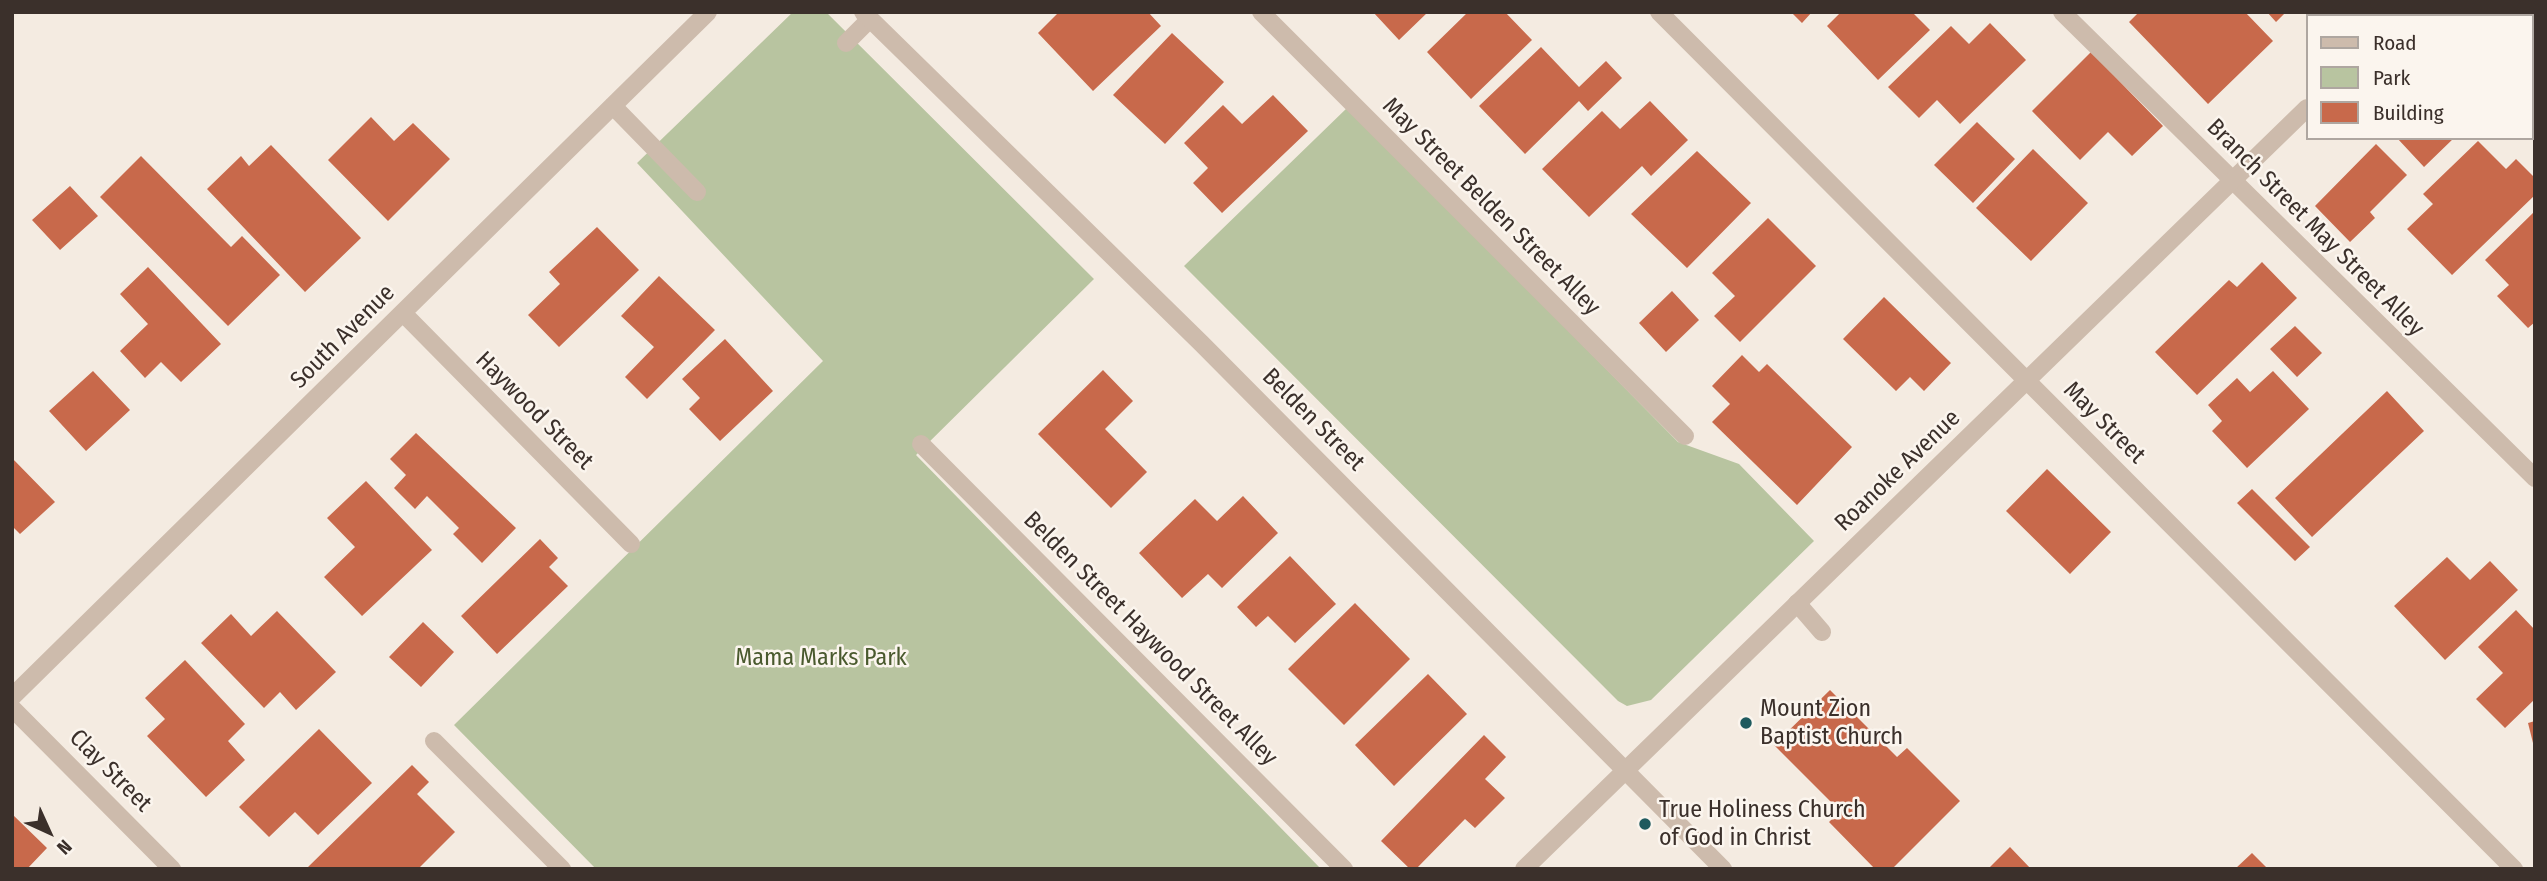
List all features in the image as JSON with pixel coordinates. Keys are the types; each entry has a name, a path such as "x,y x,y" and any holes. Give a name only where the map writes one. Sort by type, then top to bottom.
{"street":[{"name":"South Avenue","path":"12,697 708,12"},
{"name":"May Street Belden Street Alley","path":"1261,12 1685,436"},
{"name":"May Street","path":"1659,12 2514,869"},
{"name":"Branch Street May Street Alley","path":"2062,12 2535,478"},
{"path":"846,43 866,16"},
{"name":"Belden Street","path":"866,16 1201,343 1723,869"},
{"path":"613,106 698,192"},
{"name":"Roanoke Avenue","path":"1524,869 2306,109"},
{"name":"Haywood Street","path":"403,313 631,544"},
{"name":"Belden Street Haywood Street Alley","path":"921,444 1344,869"},
{"path":"1797,603 1822,632"},
{"name":"Clay Street","path":"12,708 172,869"},
{"path":"434,741 562,869"}],"green space":[{"name":"Mama Marks Park","path":"793,12 826,12 1094,279 916,455 1321,869 596,869 454,725 823,361 637,163"},
{"path":"1348,107 1678,442 1739,464 1814,541 1651,700 1627,706 1618,701 1184,266"}],"building":[{"path":"1059,12 1148,12 1161,26 1093,91 1038,33"},
{"path":"1373,12 1428,12 1399,40"},
{"path":"1468,12 1505,12 1532,40 1471,99 1427,52"},
{"path":"1791,12 1812,12 1802,23"},
{"path":"1841,12 1912,12 1930,30 1878,80 1827,26"},
{"path":"2139,12 2245,12 2273,41 2208,104 2129,22"},
{"path":"2267,12 2286,12 2276,22"},
{"path":"1990,23 2026,60 1960,124 1937,100 1919,118 1888,87 1951,26 1969,44"},
{"path":"1172,33 1224,82 1165,144 1113,95"},
{"path":"1541,47 1579,87 1606,61 1622,78 1588,111 1579,101 1525,154 1479,106"},
{"path":"2091,52 2163,126 2132,156 2108,132 2080,160 2032,111"},
{"path":"1273,95 1308,131 1222,213 1193,183 1208,168 1184,143 1223,105 1242,124"},
{"path":"1650,101 1688,140 1651,176 1642,166 1589,217 1542,169 1602,111 1620,129"},
{"path":"371,117 394,141 413,123 450,159 388,221 328,160"},
{"path":"1977,122 2015,159 1973,203 1934,165"},
{"path":"2399,140 2452,140 2424,167"},
{"path":"2478,141 2506,169 2516,159 2535,178 2535,195 2452,275 2407,229 2433,204 2423,194"},
{"path":"2376,144 2407,175 2370,212 2375,218 2350,242 2315,206"},
{"path":"271,145 361,238 305,292 207,189 241,156 249,166"},
{"path":"2033,149 2088,203 2031,261 1976,208"},
{"path":"1697,151 1751,203 1687,268 1631,214"},
{"path":"141,156 231,247 242,236 280,275 228,326 100,197"},
{"path":"70,186 98,216 60,250 32,220"},
{"path":"2535,211 2535,322 2528,328 2497,296 2509,285 2485,260"},
{"path":"1768,218 1816,266 1740,342 1714,316 1735,296 1712,273"},
{"path":"597,227 639,270 559,347 528,315 560,284 549,272"},
{"path":"2262,262 2297,298 2197,395 2155,352 2229,280 2237,287"},
{"path":"148,267 221,344 181,382 161,362 145,378 120,351 148,324 120,294"},
{"path":"659,276 715,330 647,399 625,377 654,347 621,316"},
{"path":"1672,291 1699,320 1666,352 1639,323"},
{"path":"1884,297 1951,363 1924,391 1910,377 1896,391 1843,339"},
{"path":"2295,326 2322,353 2297,377 2270,349"},
{"path":"725,339 773,391 720,441 689,409 700,398 682,379"},
{"path":"1742,355 1759,372 1767,364 1852,447 1797,505 1712,422 1730,404 1712,386"},
{"path":"1103,370 1133,401 1105,429 1147,472 1111,508 1038,434"},
{"path":"93,371 130,410 86,451 49,411"},
{"path":"2273,371 2309,409 2247,468 2212,431 2222,421 2208,405 2237,378 2250,392"},
{"path":"2387,391 2424,431 2312,537 2275,498"},
{"path":"416,433 516,528 482,563 453,534 459,528 427,496 415,509 394,488 406,475 390,459"},
{"path":"12,458 55,502 20,534 12,526"},
{"path":"2047,469 2111,532 2070,574 2006,511"},
{"path":"366,481 432,550 362,616 324,577 355,547 327,518"},
{"path":"2252,489 2310,547 2295,561 2237,503"},
{"path":"1243,496 1278,533 1222,588 1208,574 1182,598 1139,553 1195,499 1217,521"},
{"path":"540,539 558,558 549,567 568,586 497,654 461,616"},
{"path":"1290,556 1336,604 1295,643 1268,616 1256,627 1237,607"},
{"path":"2447,557 2470,580 2490,561 2518,590 2445,660 2394,606"},
{"path":"1355,603 1410,659 1344,725 1288,669"},
{"path":"2516,610 2535,630 2535,699 2505,728 2476,699 2503,673 2478,647"},
{"path":"277,611 336,672 296,710 280,692 264,708 201,643 231,614 251,636"},
{"path":"423,622 454,652 421,687 389,657"},
{"path":"185,660 245,724 228,741 245,760 206,797 147,736 165,719 145,698"},
{"path":"1428,674 1467,714 1394,786 1355,745"},
{"path":"1830,690 1897,757 1907,748 1960,801 1892,869 1875,869 1829,822 1840,811 1774,745"},
{"path":"2535,721 2535,747 2534,747 2528,723"},
{"path":"319,729 372,783 318,835 295,812 269,837 239,807"},
{"path":"1484,735 1506,757 1485,779 1505,798 1475,828 1465,819 1416,869 1410,869 1381,841"},
{"path":"412,765 429,782 417,794 455,832 418,869 309,869 308,867"},
{"path":"12,814 47,848 27,869 12,869"},
{"path":"2010,847 2031,869 1988,869"},
{"path":"2252,853 2268,869 2235,869"}],"place":[{"name":"Mount Zion Baptist Church","path":"1746,723"},
{"name":"True Holiness Church of God in Christ","path":"1645,824"}]}
